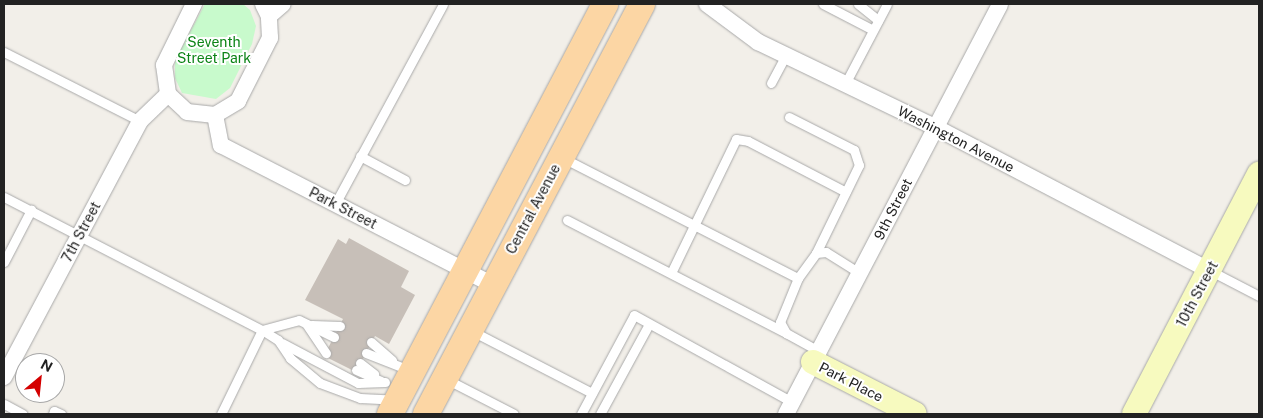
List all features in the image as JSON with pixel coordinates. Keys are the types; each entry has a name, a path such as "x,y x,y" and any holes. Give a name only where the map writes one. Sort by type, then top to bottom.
{"main road":[{"path":"397,387 464,271 606,4"},
{"name":"Central Avenue","path":"426,414 642,4"}],"street":[{"path":"194,4 164,65 168,94 187,112 215,115 238,100 270,38 266,10 283,4"},
{"name":"Washington Avenue","path":"707,4 758,42 935,127 1209,270"},
{"name":"9th Street","path":"789,408 1000,4"},
{"name":"7th Street","path":"4,377 140,121 168,94"},
{"name":"Park Street","path":"215,115 221,145 493,285"},
{"name":"10th Street","path":"1134,414 1259,174"},
{"name":"Park Place","path":"816,356 915,414"}],"lane":[{"path":"336,204 443,4"},
{"path":"823,4 873,30"},
{"path":"858,4 878,20"},
{"path":"845,84 887,4"},
{"path":"4,52 140,121"},
{"path":"771,83 786,56"},
{"path":"786,333 780,322 781,313 798,278 816,253 859,166 854,150 789,117"},
{"path":"671,273 736,139 748,141 846,192"},
{"path":"360,156 405,180"},
{"path":"561,156 798,278"},
{"path":"4,197 262,330 280,342 358,383 397,387"},
{"path":"4,262 30,210"},
{"path":"567,220 786,333 816,356"},
{"path":"816,253 826,252 860,272"},
{"path":"1209,270 1259,296"},
{"path":"581,414 634,316 789,408"},
{"path":"221,414 262,330 299,320 334,337"},
{"path":"600,414 649,324"},
{"path":"307,325 340,326"},
{"path":"307,325 327,350"},
{"path":"470,330 592,393"},
{"path":"280,342 290,358 320,383 360,398 397,387"},
{"path":"371,342 397,387"},
{"path":"366,353 397,387"},
{"path":"358,367 397,387"},
{"path":"444,378 514,414"},
{"path":"4,404 24,414"},
{"path":"53,414 54,411 60,414"}],"green space":[{"name":"Seventh Street Park","path":"205,4 243,4 250,10 256,26 252,44 230,88 216,99 182,93 175,78 175,60"}],"building":[{"path":"349,238 409,271 401,287 415,295 389,344 375,336 356,372 324,356 343,319 305,300 338,239 346,244"}]}
